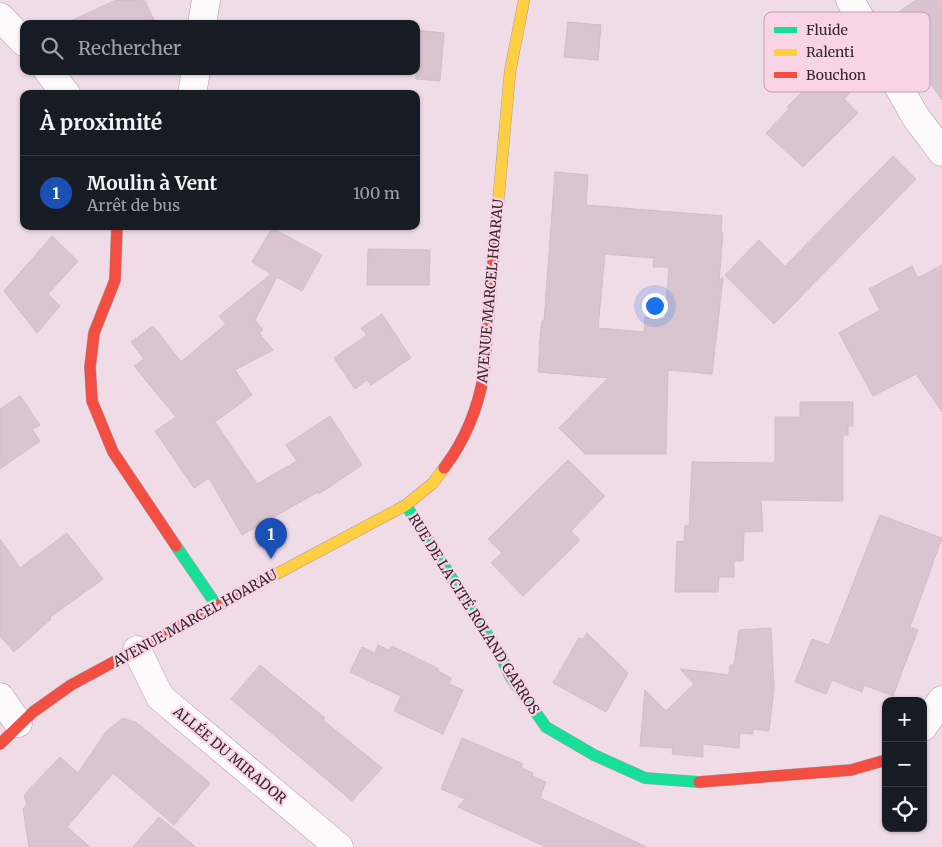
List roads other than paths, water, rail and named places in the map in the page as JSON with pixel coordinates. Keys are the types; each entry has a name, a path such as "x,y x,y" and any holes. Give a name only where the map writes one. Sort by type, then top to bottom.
{"street":[{"path":"203,20 206,0"},
{"name":"AVENUE MARCEL HOARAU","path":"0,744 18,723 71,685 406,505 433,483 456,452 471,423 480,397 484,373 510,72 524,0"},
{"path":"850,0 857,12"},
{"path":"0,17 20,38"},
{"path":"51,75 63,90"},
{"path":"193,90 195,75"},
{"path":"902,92 915,116 942,152"},
{"path":"118,230 115,280 94,333 90,368 92,401 113,452 217,606"},
{"name":"RUE DE LA CITÉ ROLAND GARROS","path":"406,505 500,655 510,676 546,727 594,755 645,778 704,782 852,770 882,761"},
{"name":"ALLÉE DU MIRADOR","path":"137,650 160,697 339,847"},
{"path":"0,698 18,723"},
{"path":"927,722 942,700"}],"place":[{"name":"Moulin à Vent","path":"271,559"}]}
